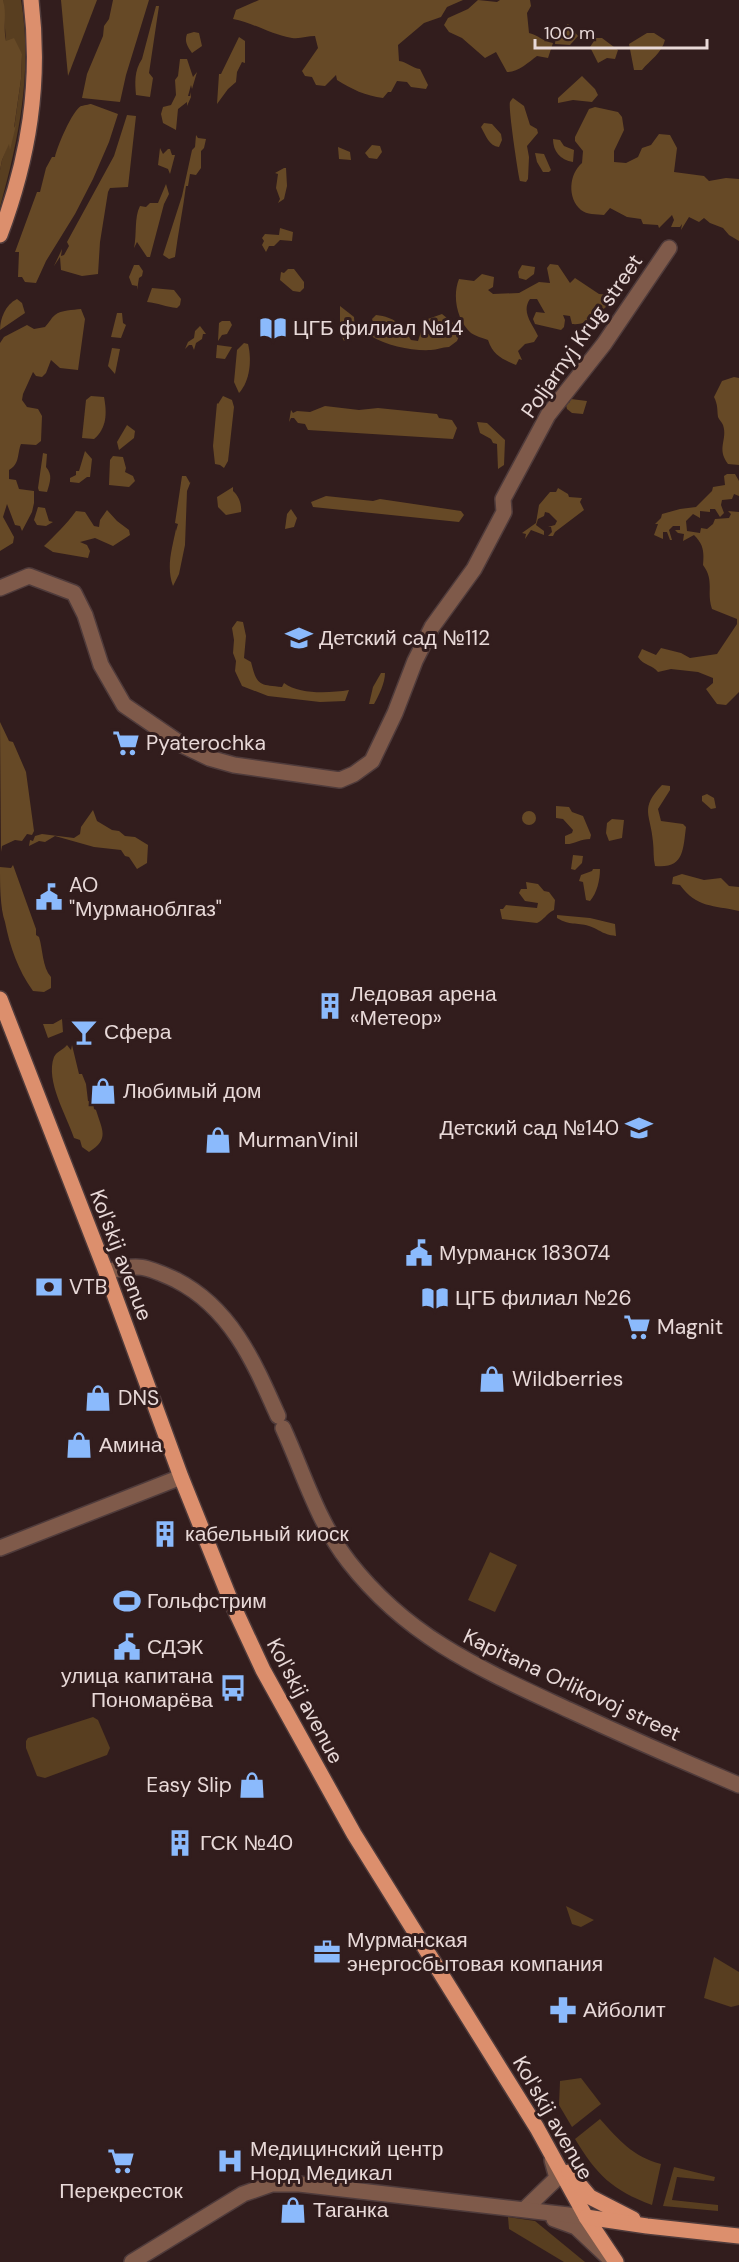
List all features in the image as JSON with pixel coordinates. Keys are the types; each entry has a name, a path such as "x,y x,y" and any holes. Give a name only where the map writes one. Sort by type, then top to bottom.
{"main road":[{"path":"1,231 30,129 36,81 36,36 31,0"},
{"name":"Kol'skij avenue","path":"0,999 106,1272 181,1477 230,1599 263,1670 354,1834 548,2148 586,2217 615,2262"},
{"path":"548,2148 590,2197 646,2226"},
{"path":"586,2217 739,2236"}],"street":[{"name":"Poljarnyj Krug street","path":"0,588 29,576 74,593 85,615 100,665 124,705 184,746 209,758 234,765 340,780 354,774 372,761 432,627 474,569 504,512 503,499 548,415 604,344 669,248"},
{"name":"Kapitana Orlikovoj street","path":"106,1272 129,1266 151,1268 188,1286 218,1310 240,1338 280,1422 321,1520 348,1561 380,1599 422,1634 485,1671 627,1737 739,1785"},
{"path":"0,1548 181,1477"},
{"path":"525,2209 557,2178 548,2148"},
{"path":"132,2262 243,2194 272,2184 299,2184 586,2217"},
{"path":"525,2209 576,2227 615,2262"}],"shaded area":[{"path":"0,0 3,0 4,5 6,41 14,38 22,54 14,128 16,125 10,150 9,144 0,170"},
{"path":"3,0 21,0 25,78 13,156 0,207 0,170 14,129 22,54 6,42"},
{"path":"61,0 97,0 68,76"},
{"path":"113,0 149,0 120,102 82,98 87,74 103,36 104,26 109,19"},
{"path":"259,0 463,0 447,7 441,17 424,23 398,45 399,61 420,69 428,85 426,89 411,87 407,82 397,81 391,92 383,98 353,89 337,80 336,75 325,86 316,85 312,77 305,76 302,71 318,48 315,36 295,38 285,36 233,19 236,10"},
{"path":"478,0 497,2 500,0 530,0 531,6 527,13 529,33 553,43 548,58 537,56 519,69 507,72 496,52 485,58 462,38 449,32 444,25 448,18 468,9"},
{"path":"156,6 159,6 149,73 153,78 150,97 136,95 136,72 142,59"},
{"path":"568,24 578,36 570,45 555,44 556,34"},
{"path":"199,33 202,46 192,53 186,37 187,34"},
{"path":"647,33 654,33 665,40 659,53 642,70 634,70 629,44"},
{"path":"239,37 245,41 245,63 242,62 237,72 236,82 217,104 219,74"},
{"path":"596,38 602,38 618,50 615,59 607,58 598,63 590,47"},
{"path":"180,59 187,59 193,77 197,72 192,89 191,85 188,96 190,92 191,97 187,106 187,102 178,109 176,130 163,123 161,114 163,107 171,105 176,95 175,80 178,76"},
{"path":"582,76 598,95 592,102 573,100 558,103 558,98"},
{"path":"513,98 524,106 530,125 537,129 538,133 527,146 529,157 526,182 520,181 517,166 510,107"},
{"path":"91,104 118,114 109,142 75,214 46,261 36,283 25,282 22,277 18,277 19,252 15,252 37,192 40,192 46,168 52,157 55,157 73,115 81,106"},
{"path":"595,107 618,112 622,117 624,130 614,151 614,162 626,163 638,157 642,148 651,145 659,134 670,135 677,148 674,172 704,176 709,181 726,178 739,179 739,241 723,228 704,218 699,222 689,217 681,230 682,224 680,227 671,227 674,220 672,215 659,228 658,225 643,224 641,219 627,217 610,208 604,215 583,212 573,199 571,186 574,173 582,163 583,151 575,141 575,137 589,109"},
{"path":"127,115 136,116 128,187 110,188 108,192 100,242 98,274 82,276 61,270 60,257 54,266 62,249 61,256 69,246 67,242 114,156"},
{"path":"484,123 492,124 501,134 502,140 499,147 490,143 486,137 481,127"},
{"path":"196,135 198,138 206,139 201,151 201,168 196,175 190,174 188,186 186,186 175,257 169,259 163,255 182,196"},
{"path":"553,139 560,140 564,146 574,150 573,162 558,154"},
{"path":"372,145 380,146 382,152 377,159 369,158 365,153"},
{"path":"338,147 350,152 351,160 339,159"},
{"path":"160,148 163,154 170,149 172,155 175,155 170,174 168,169 158,165"},
{"path":"535,153 544,154 551,170 549,172 543,172"},
{"path":"286,168 287,186 284,199 278,203 280,199 276,188 278,174 275,173"},
{"path":"166,184 169,194 164,204 150,257 147,257 137,242 134,248 138,210 140,206 146,207 150,203 158,203"},
{"path":"280,228 293,232 292,241 280,240 274,246 269,246 266,252 262,245 264,241 262,238 265,234 279,235"},
{"path":"550,264 558,265 570,283 575,278 599,294 611,295 616,300 596,316 579,324 572,324 570,316 563,315 565,320 561,330 535,324 533,319 536,312 545,313 537,299 530,299 527,313 538,336 534,342 525,344 518,351 522,360 519,359 516,365 499,356 488,340 473,334 462,322 456,300 459,279 474,281 482,274 494,277 493,287 488,290 493,294 519,293 539,282 550,283 547,268"},
{"path":"134,265 139,265 143,271 137,290 137,286 132,285 129,277"},
{"path":"522,265 535,267 534,274 526,280 519,278 518,272"},
{"path":"288,269 294,269 304,282 304,288 300,292 293,291 280,280 281,272 284,273"},
{"path":"152,288 174,290 181,299 180,305 177,308 147,302"},
{"path":"17,299 22,303 25,313 0,330 4,313"},
{"path":"340,306 354,317 355,330 348,341 344,341 340,333"},
{"path":"81,309 85,319 78,370 60,368 51,360 42,377 36,376 33,372 23,394 22,400 27,407 38,409 42,416 41,441 36,445 21,444 17,462 9,470 9,479 16,480 19,489 34,491 34,503 22,531 20,526 15,525 7,504 3,517 14,537 13,543 0,551 0,343 4,337 27,325 34,329 45,327 58,313"},
{"path":"117,313 122,313 123,323 126,325 121,338 111,337"},
{"path":"442,314 453,323 460,334 457,341 449,347 431,350 408,349 384,343 371,336 375,328 372,319 376,315 393,320 401,326 411,340 418,341 425,320"},
{"path":"230,321 232,325 227,334 222,335 218,341 219,323"},
{"path":"200,326 206,334 203,334 202,339 196,343 194,350 192,345 185,349 188,342 194,338 195,331"},
{"path":"244,343 248,344 250,363 246,383 239,393 234,382 237,350"},
{"path":"217,345 232,347 225,359 216,358"},
{"path":"112,348 120,349 115,374 108,366"},
{"path":"734,377 739,378 739,465 728,464 723,453 724,430 718,417 714,397 722,381"},
{"path":"91,396 104,397 106,409 104,425 94,439 82,438 86,400"},
{"path":"223,396 232,400 234,407 228,461 224,468 215,464 213,446 217,403"},
{"path":"567,399 569,403 571,399 587,401 583,414 572,413 566,405 563,409"},
{"path":"325,406 437,414 439,418 452,420 457,428 453,439 308,430 305,424 298,423 294,418 291,418 289,422 291,410 293,413 310,412"},
{"path":"477,422 487,423 505,440 504,465 498,469 497,444 480,433"},
{"path":"127,425 135,431 134,438 119,450 117,442"},
{"path":"85,451 92,459 90,477 79,483 70,482 70,478 76,475 76,471 79,471"},
{"path":"43,453 47,454 46,467 50,476 47,492 39,491 38,488"},
{"path":"113,456 123,457 125,472 133,476 135,481 129,487 109,485 110,460"},
{"path":"735,474 739,481 739,496 734,494 732,499 722,500 724,513 720,517 715,509 710,509 710,512 700,511 700,518 693,514 686,521 687,531 700,533 701,528 707,529 715,519 729,518 731,514 728,511 739,512 739,692 726,705 717,704 706,689 713,683 713,678 698,672 671,669 658,672 638,657 642,649 656,655 661,648 690,658 717,654 737,624 737,619 712,609 709,576 703,565 703,549 694,535 683,541 684,534 675,530 680,530 680,526 673,526 669,530 672,540 667,532 663,532 663,539 654,535 658,524 655,524 662,514 696,507 712,491 713,487 725,485 724,476"},
{"path":"182,476 186,476 190,483 191,481 187,491 185,545 179,574 173,586 170,558 178,524 175,523"},
{"path":"233,487 240,501 241,512 226,515 218,507 217,497"},
{"path":"558,488 569,497 582,498 580,502 584,510 553,536 548,536 552,532 551,527 548,527 555,525 557,521 545,512 536,525 544,531 544,535 531,530 525,539 526,534 522,533 536,523 539,505 550,492 556,492"},
{"path":"326,496 373,501 380,499 461,511 464,515 459,522 313,507 311,502"},
{"path":"38,507 45,508 49,521 53,522 46,526 37,525 34,520"},
{"path":"291,509 297,518 294,527 285,529 287,514"},
{"path":"107,510 129,530 130,535 113,546 95,538 80,542 87,545 90,551 88,558 53,552 44,546 76,511 85,512 94,526 99,527 100,520"},
{"path":"237,621 243,622 246,636 244,658 251,662 260,682 282,687 284,683 298,690 315,692 349,690 345,701 320,702 268,696 242,686 235,671 236,661 233,653 232,628"},
{"path":"381,673 385,673 381,689 374,704 369,704 373,687"},
{"path":"0,722 9,741 13,742 26,772 34,831 32,835 27,834 22,841 15,840 2,846 1,852"},
{"path":"662,785 670,786 670,790 658,809 661,821 683,824 686,827 683,850 677,861 665,866 655,866 648,812 651,800"},
{"path":"707,794 714,798 716,808 711,809 702,801 702,796"},
{"path":"556,806 569,807 572,812 583,816 591,835 590,839 565,844 565,836 573,830 563,819 556,818"},
{"path":"93,810 97,821 148,845 147,863 137,869 121,850 94,847 55,836 45,842 39,841 29,846 30,840 33,841 35,836 42,834 74,838 80,834 81,827"},
{"path":"529,811 534,813 536,818 534,823 529,825 524,823 522,818 524,813"},
{"path":"612,819 624,820 622,838 609,841 606,833 607,823"},
{"path":"573,855 583,856 582,863 575,870 571,869"},
{"path":"13,865 36,929 36,935 39,937 44,963 51,977 51,988 44,992 33,991 23,975 12,949 3,916 0,867 11,868"},
{"path":"593,869 600,869 600,873 599,882 590,901 586,900 583,882 579,881 581,875"},
{"path":"682,874 704,880 721,878 729,886 739,887 739,911 699,902 680,885 672,884 673,877"},
{"path":"526,882 538,884 544,891 549,892 555,900 554,910 537,923 502,919 500,909 506,905 537,908 538,903 525,901 519,893 521,889 527,889"},
{"path":"557,915 590,918 615,924 616,936 589,926 566,922 557,918"},
{"path":"62,1019 63,1032 48,1038 43,1024 53,1024"},
{"path":"67,1045 71,1050 72,1045 79,1074 82,1074 86,1084 88,1101 93,1102 102,1129 100,1143 89,1152 82,1147 80,1140 74,1138 52,1077 54,1057"},
{"path":"490,1552 517,1565 495,1612 468,1600"},
{"path":"93,1717 98,1720 110,1748 107,1755 45,1778 37,1776 26,1748 28,1738"},
{"path":"566,1906 594,1920 581,1927 572,1924"},
{"path":"714,1957 739,1972 739,2005 731,2007 704,1998"},
{"path":"581,2078 601,2104 572,2127 559,2105 560,2081"},
{"path":"600,2119 620,2141 634,2152 661,2164 652,2205 626,2193 607,2180 598,2172 575,2139"},
{"path":"674,2167 715,2177 714,2181 677,2177 672,2200 718,2205 718,2211 663,2206"},
{"path":"508,2217 535,2221 585,2262 564,2262 509,2229"}],"place":[{"name":"ЦГБ филиал №14","path":"273,328"},
{"name":"Детский сад №112","path":"299,638"},
{"name":"Pyaterochka","path":"126,743"},
{"name":"AO \"Мурманоблгаз\"","path":"49,897"},
{"name":"Ледовая арена «Метеор»","path":"330,1006"},
{"name":"Сфера","path":"84,1032"},
{"name":"Любимый дом","path":"103,1091"},
{"name":"Детский сад №140","path":"639,1128"},
{"name":"MurmanVinil","path":"218,1140"},
{"name":"Мурманск 183074","path":"419,1253"},
{"name":"VTB","path":"49,1287"},
{"name":"ЦГБ филиал №26","path":"435,1298"},
{"name":"Magnit","path":"637,1327"},
{"name":"Wildberries","path":"492,1379"},
{"name":"DNS","path":"98,1398"},
{"name":"Амина","path":"79,1445"},
{"name":"кабельный киоск","path":"165,1534"},
{"name":"Гольфстрим","path":"127,1601"},
{"name":"СДЭК","path":"127,1647"},
{"name":"улица капитана Пономарёва","path":"233,1688"},
{"name":"Easy Slip","path":"252,1785"},
{"name":"ГСК №40","path":"180,1843"},
{"name":"Мурманская энергосбытовая компания","path":"327,1952"},
{"name":"Айболит","path":"563,2010"},
{"name":"Перекресток","path":"121,2161"},
{"name":"Медицинский центр Норд Медикал","path":"230,2161"},
{"name":"Таганка","path":"293,2210"}]}
